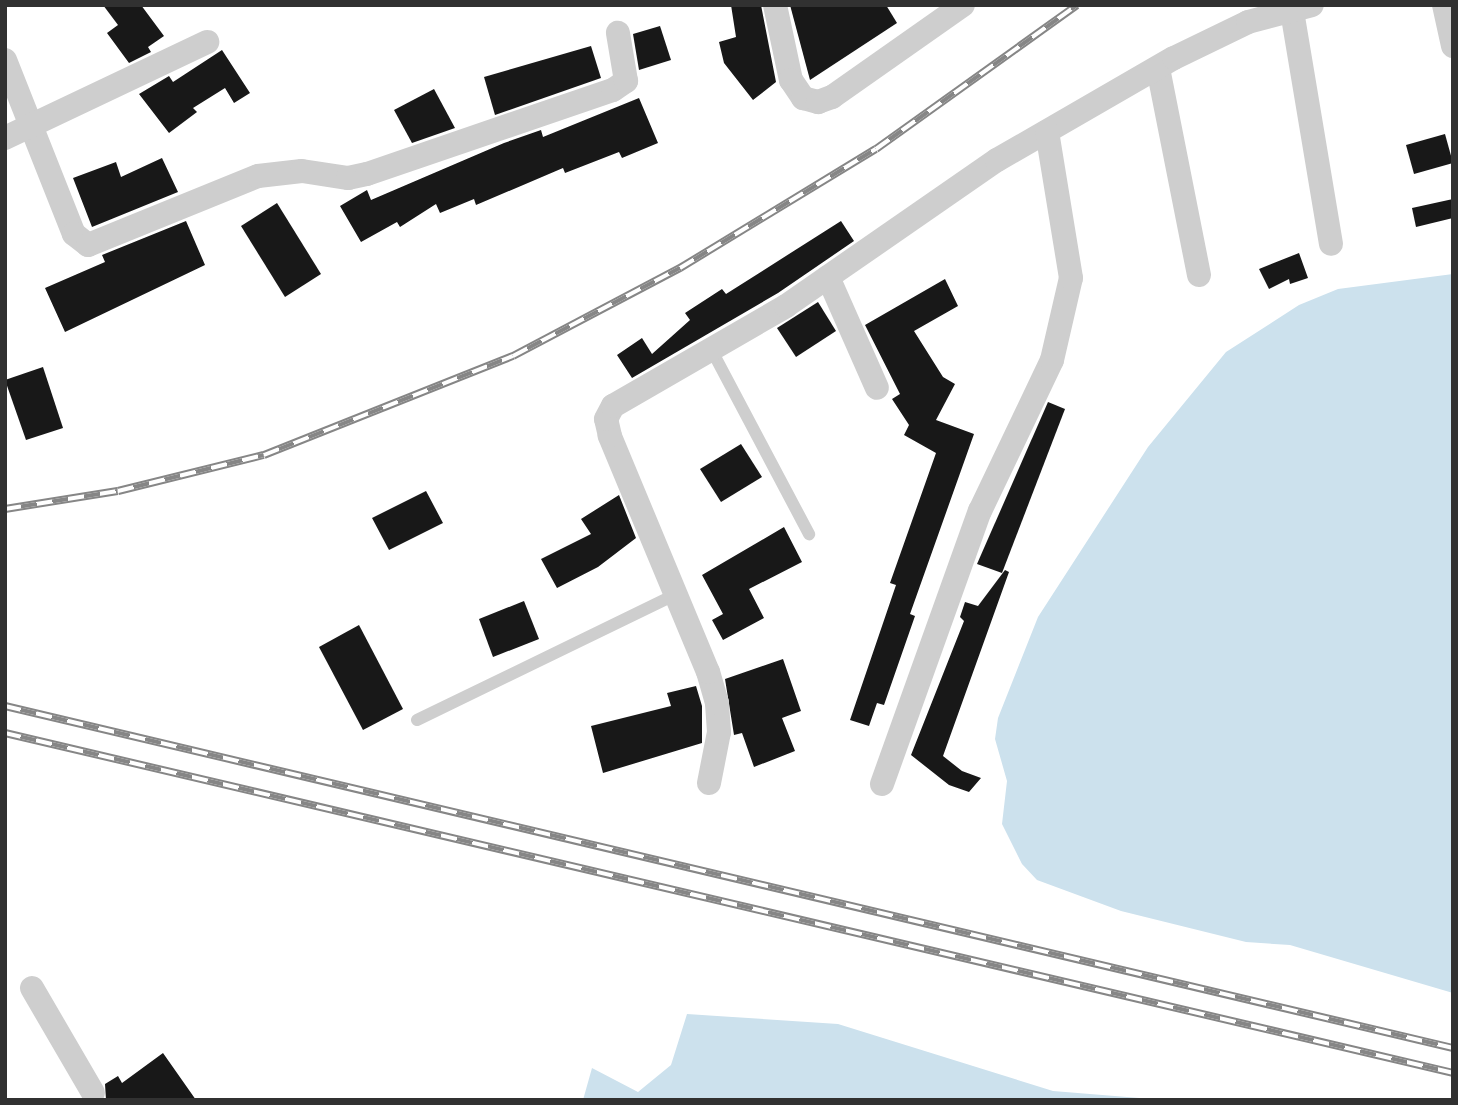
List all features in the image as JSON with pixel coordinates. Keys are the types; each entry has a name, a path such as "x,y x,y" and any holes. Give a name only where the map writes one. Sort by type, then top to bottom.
{"street":[{"path":"775,5 791,80 803,97 818,102 832,97 963,5"},
{"path":"1444,5 1453,46"},
{"path":"709,783 719,732 717,703 677,594 606,419 613,406 710,347 786,306 997,160 1158,68 1248,22 1302,8 1331,244"},
{"path":"5,60 74,234 88,245 258,176 302,170 348,178 367,174 613,90 625,81 618,33"},
{"path":"5,138 207,42"},
{"path":"1158,68 1199,275"},
{"path":"882,784 981,511 1052,360 1071,278 1047,132"},
{"path":"828,277 877,388"},
{"path":"32,988 88,1098"}],"lane":[{"path":"710,347 809,534"},
{"path":"417,720 677,594"}],"water":[{"path":"1453,274 1453,993 1290,945 1246,942 1121,911 1037,880 1022,864 1002,824 1007,781 995,739 998,718 1038,617 1148,447 1226,352 1299,305 1338,289"},
{"path":"687,1014 838,1024 1053,1091 1164,1100 583,1100 592,1068 638,1092 671,1065"}],"building":[{"path":"103,5 141,5 164,36 148,47 151,52 129,63 107,33 118,25"},
{"path":"731,5 761,5 776,82 753,100 724,63 719,42 736,37"},
{"path":"790,5 886,5 897,23 810,80"},
{"path":"660,26 671,60 639,70 633,34"},
{"path":"591,46 601,78 495,115 484,77"},
{"path":"222,50 250,93 234,103 225,88 193,108 197,112 169,133 139,94 169,76 173,82"},
{"path":"434,89 455,128 412,143 394,110"},
{"path":"639,98 658,143 622,158 619,152 565,173 563,168 476,205 474,199 440,213 436,204 400,227 397,222 361,242 340,206 367,190 371,200 504,143 541,130 543,137"},
{"path":"1445,134 1453,163 1414,174 1406,145"},
{"path":"162,158 178,192 92,227 73,178 116,162 121,177"},
{"path":"1453,199 1453,218 1416,227 1412,208"},
{"path":"277,203 321,274 285,297 241,226"},
{"path":"186,221 205,265 65,332 45,288 105,262 102,255"},
{"path":"841,221 854,241 778,293 632,378 617,355 642,338 652,354 690,320 685,313 722,289 726,294"},
{"path":"1299,253 1308,278 1290,284 1289,279 1269,289 1259,269"},
{"path":"945,279 958,306 914,331 943,377 955,384 936,420 974,434 910,614 915,616 884,705 877,703 869,726 850,720 896,585 890,583 936,453 904,435 909,425 892,399 900,394 865,325"},
{"path":"818,302 836,331 796,357 777,328"},
{"path":"43,367 63,428 26,440 5,380"},
{"path":"1048,402 1065,409 1002,573 977,564"},
{"path":"741,444 762,477 721,502 700,469"},
{"path":"426,491 443,523 389,550 372,518"},
{"path":"619,495 636,538 598,567 557,588 541,559 591,534 581,519"},
{"path":"784,527 802,562 749,589 764,618 723,640 712,620 723,614 702,575"},
{"path":"1005,570 1009,572 943,756 962,771 981,778 969,792 949,785 911,755 964,621 960,617 965,602 978,606"},
{"path":"524,601 539,639 493,657 479,619"},
{"path":"359,625 403,709 363,730 319,647"},
{"path":"783,659 801,711 782,718 795,751 754,767 742,733 734,735 725,679"},
{"path":"696,686 702,706 702,743 603,773 591,726 671,706 667,693"},
{"path":"163,1053 196,1100 106,1100 105,1084 118,1076 122,1083"}],"railway":[{"path":"5,509 118,491 264,455 513,356 680,268 876,149 1077,5"},
{"path":"5,706 1453,1048"},
{"path":"5,733 1453,1073"}]}
